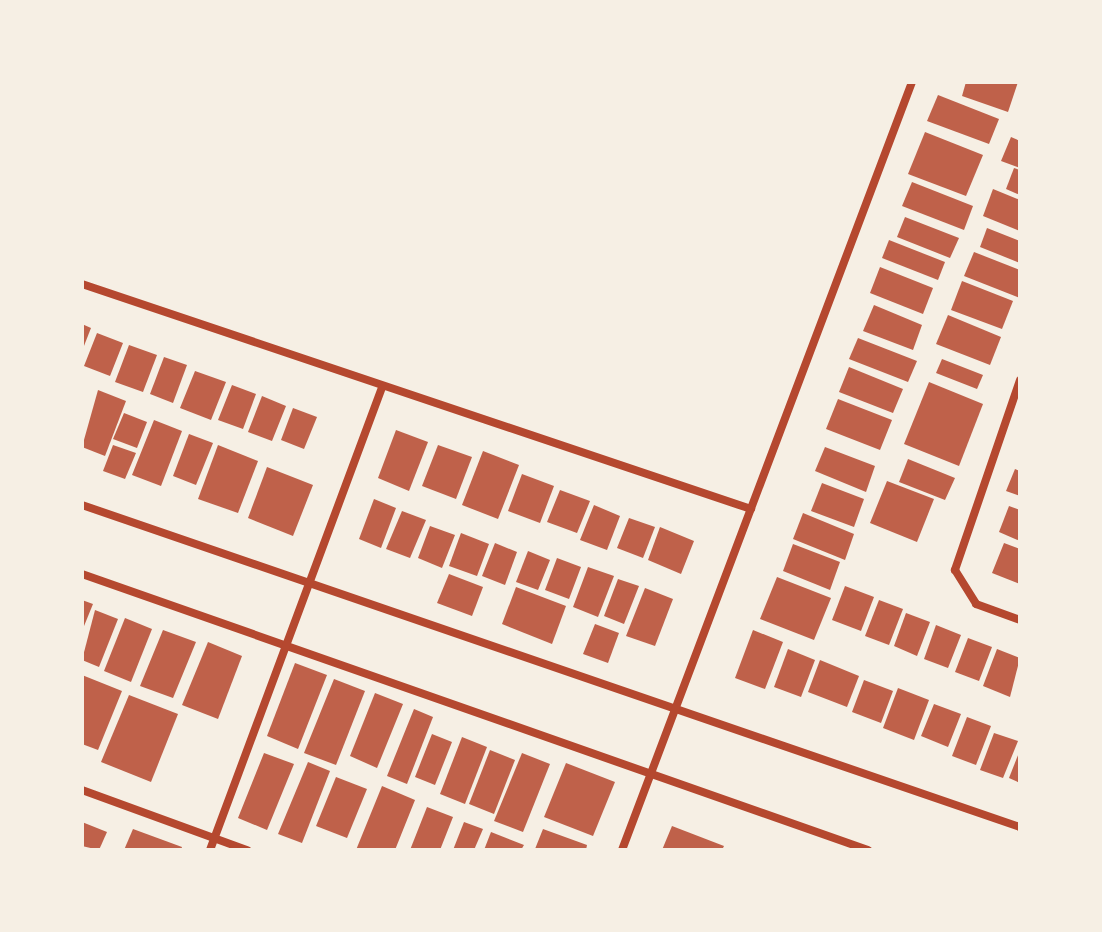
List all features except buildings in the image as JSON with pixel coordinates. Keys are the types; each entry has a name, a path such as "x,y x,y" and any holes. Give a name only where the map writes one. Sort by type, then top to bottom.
{"street":[{"path":"622,850 912,82"},
{"path":"82,284 382,388 751,509"},
{"path":"1020,380 957,555 964,595 1020,620"},
{"path":"210,850 303,587 382,388"},
{"path":"82,505 303,587 1020,827"},
{"path":"82,574 281,648 648,777 868,850"},
{"path":"82,790 247,850"}]}
